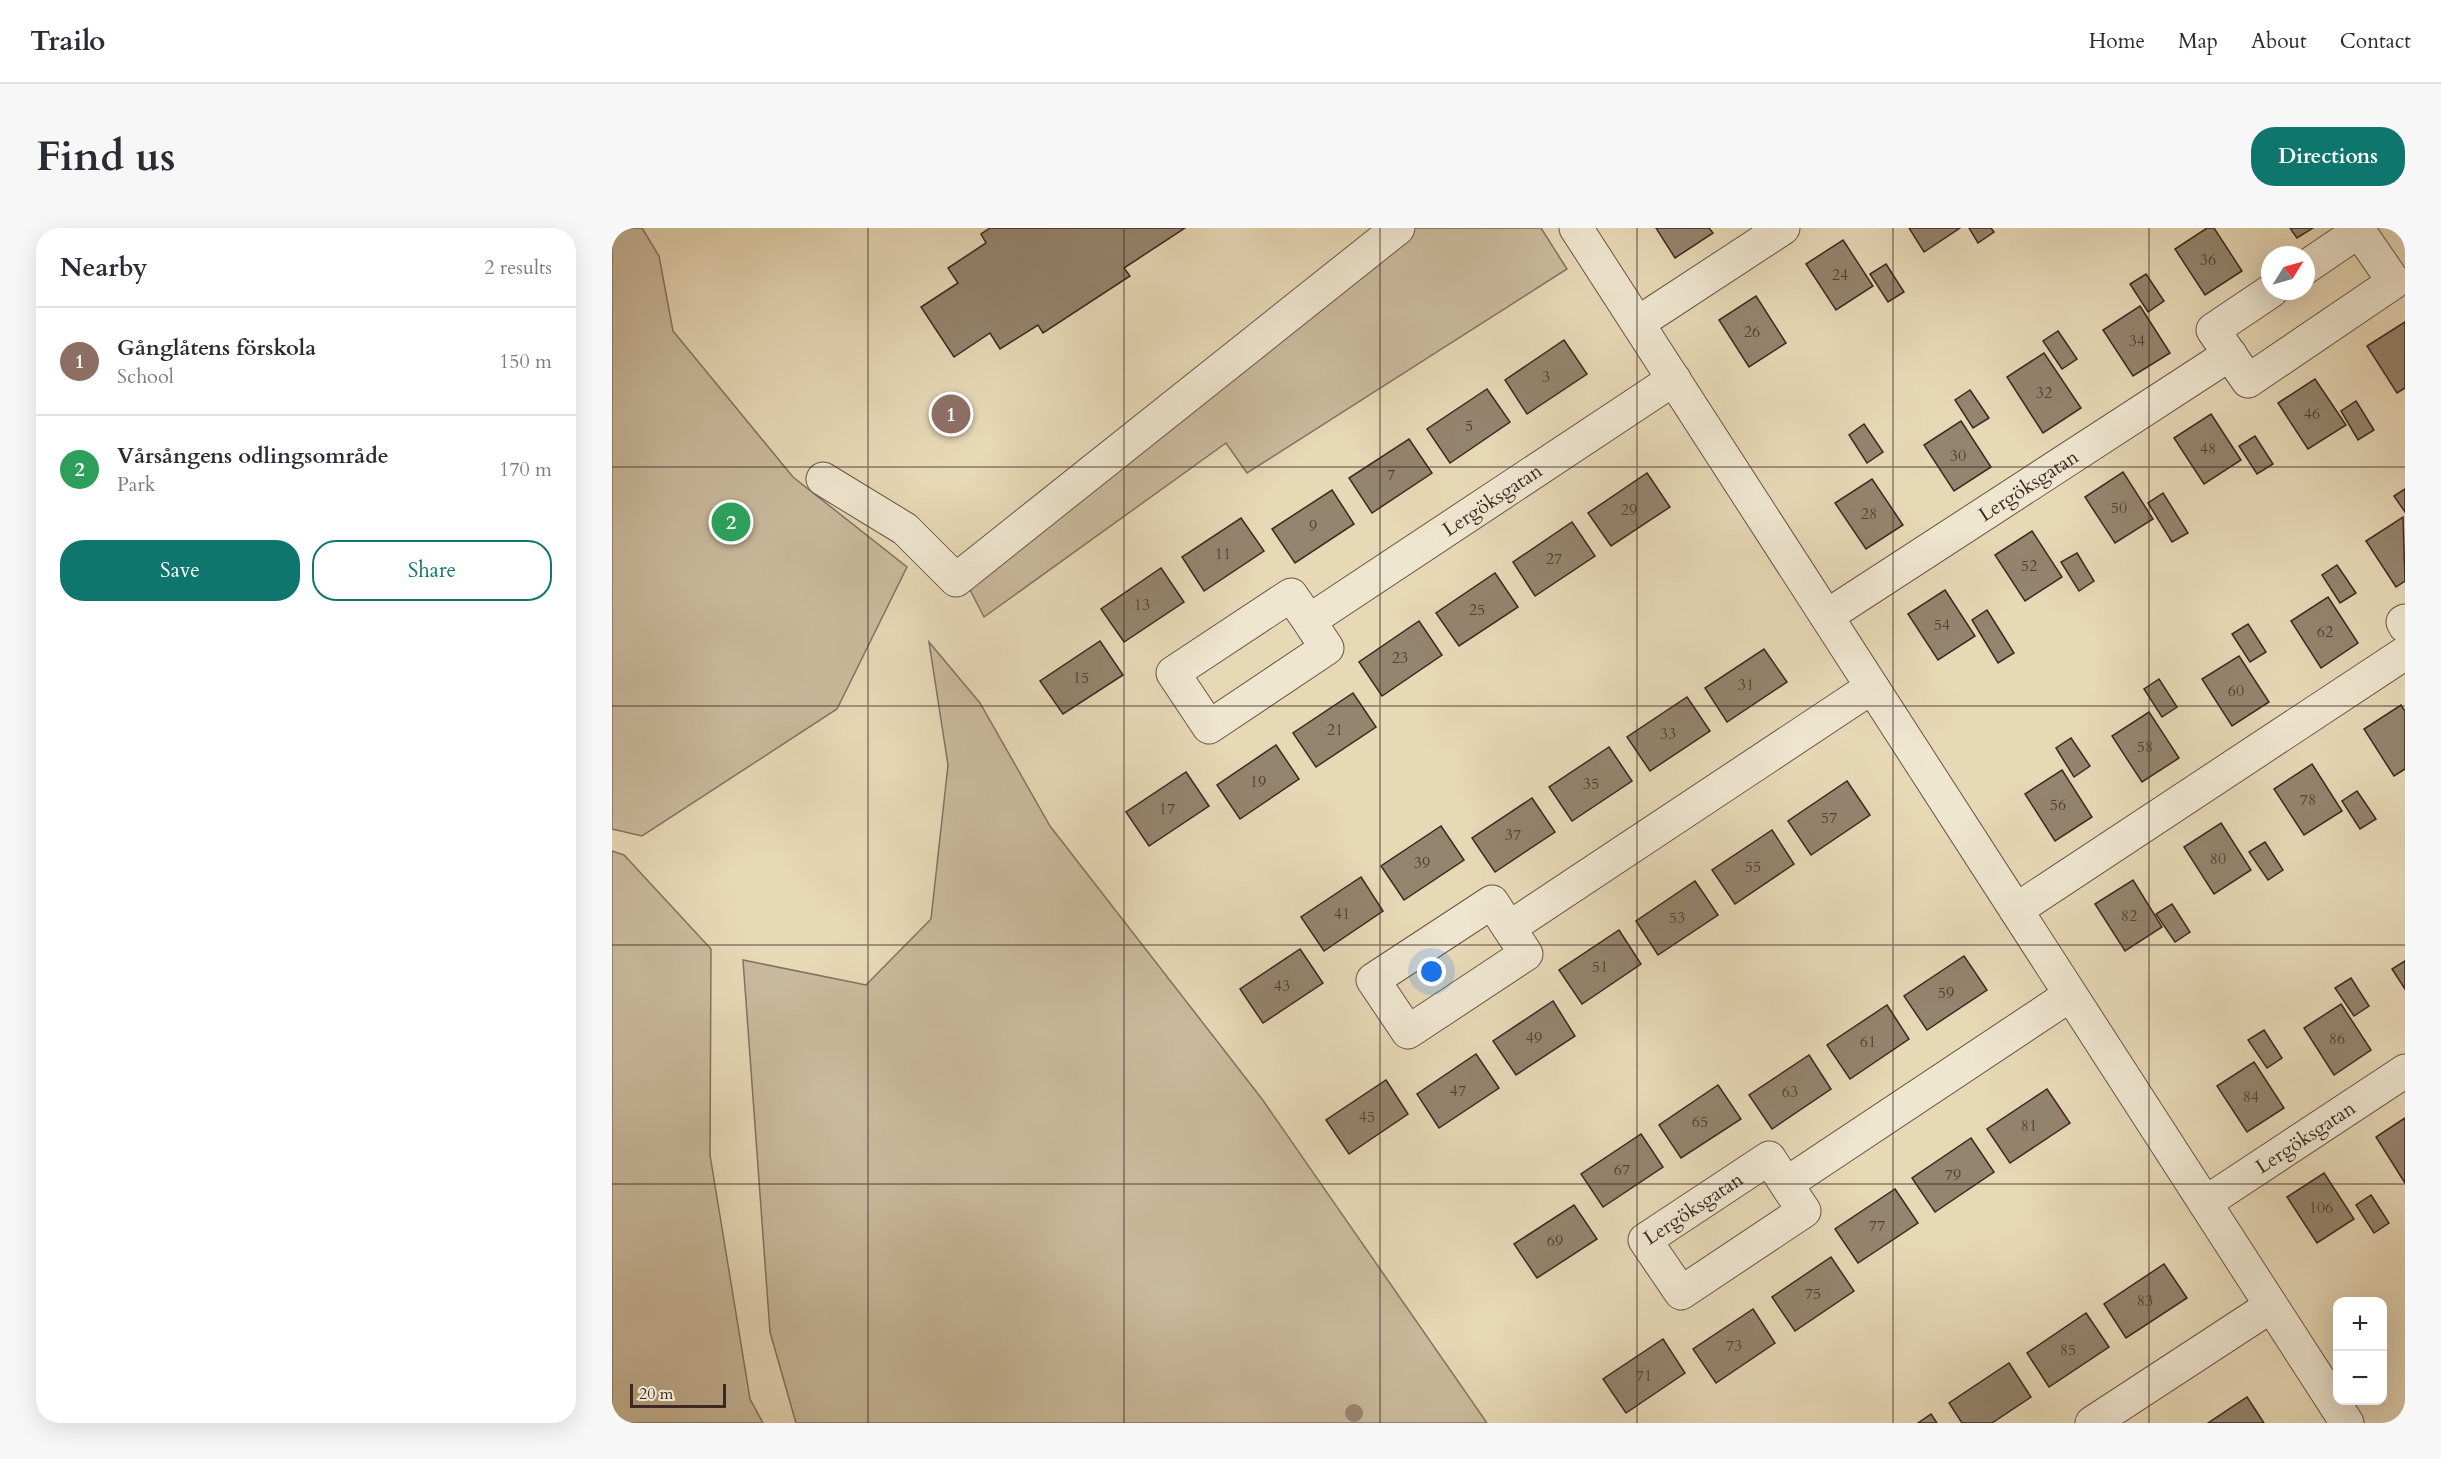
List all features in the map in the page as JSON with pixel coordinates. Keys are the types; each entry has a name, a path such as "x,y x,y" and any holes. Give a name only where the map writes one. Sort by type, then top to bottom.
{"street":[{"path":"823,479 905,529 956,580 1398,228"},
{"path":"1576,228 2347,1423"},
{"path":"1638,323 1783,228"},
{"path":"2261,298 2213,330 2248,381 2394,282 2359,231 2315,261"},
{"name":"Lergöksgatan","path":"1827,616 2230,354"},
{"name":"Lergöksgatan","path":"1309,621 1674,379"},
{"path":"2405,621 2403,622 2405,626"},
{"path":"2016,910 2405,653"},
{"path":"1509,928 1872,687"},
{"path":"1786,1184 2070,995"},
{"name":"Lergöksgatan","path":"2205,1203 2405,1071"},
{"name":"Lergöksgatan","path":"1769,1158 1786,1184 1804,1211 1680,1293 1645,1240 1769,1158"},
{"path":"2092,1423 2271,1306"}],"shaded area":[{"path":"612,228 642,228 659,256 673,331 793,477 907,567 837,709 642,836 612,829"},
{"path":"1413,228 1541,228 1567,269 1247,473 1226,443 984,617 965,580"},
{"path":"929,642 980,703 1050,826 1262,1099 1487,1423 796,1423 770,1332 743,960 866,985 931,919 948,765"},
{"path":"612,851 624,855 711,949 710,1155 750,1399 763,1423 612,1423"}],"building":[{"path":"990,228 1185,228 1124,268 1130,276 1043,333 1038,325 1000,349 990,333 954,357 921,307 958,283 948,268 986,243 981,234"},
{"path":"1656,228 1709,228 1713,233 1675,258"},
{"path":"1909,228 1960,228 1924,252"},
{"path":"1969,228 1991,228 1994,232 1978,243"},
{"path":"2207,228 2214,228 2242,271 2205,295 2175,249"},
{"path":"2290,228 2313,228 2297,238"},
{"path":"1843,240 1873,286 1836,310 1806,264"},
{"path":"1886,264 1904,292 1888,302 1870,274"},
{"path":"2146,274 2164,301 2148,312 2130,284"},
{"path":"1756,296 1786,343 1749,367 1719,320"},
{"path":"2140,306 2170,353 2133,376 2103,330"},
{"path":"2405,322 2405,388 2397,393 2367,346"},
{"path":"2058,331 2077,359 2062,369 2043,341"},
{"path":"1564,340 1587,374 1527,414 1505,380"},
{"path":"2044,353 2081,408 2043,433 2007,377"},
{"path":"2315,379 2346,425 2308,449 2278,403"},
{"path":"1487,389 1510,422 1450,463 1427,429"},
{"path":"1970,390 1989,418 1973,428 1955,400"},
{"path":"2356,401 2374,430 2358,440 2341,411"},
{"path":"2211,414 2241,460 2204,484 2174,438"},
{"path":"1961,421 1991,467 1954,491 1924,445"},
{"path":"1864,424 1883,452 1867,463 1849,435"},
{"path":"2255,436 2273,464 2257,474 2239,446"},
{"path":"1409,439 1432,473 1372,513 1349,478"},
{"path":"2123,472 2153,519 2115,543 2085,497"},
{"path":"1647,473 1670,507 1611,546 1588,513"},
{"path":"1872,479 1903,525 1866,549 1835,503"},
{"path":"2405,489 2405,512 2394,496"},
{"path":"1332,490 1354,524 1295,563 1272,529"},
{"path":"2163,493 2188,533 2172,542 2148,503"},
{"path":"2403,517 2405,581 2396,587 2366,541"},
{"path":"1241,518 1264,551 1204,591 1182,557"},
{"path":"1572,522 1595,556 1535,596 1513,562"},
{"path":"2032,531 2062,577 2025,601 1995,555"},
{"path":"2077,553 2094,581 2079,591 2061,562"},
{"path":"2337,565 2356,593 2340,603 2322,575"},
{"path":"1161,568 1184,602 1124,642 1101,609"},
{"path":"1495,573 1518,607 1459,646 1436,613"},
{"path":"1945,590 1975,636 1938,660 1908,614"},
{"path":"2328,597 2358,643 2321,668 2291,621"},
{"path":"1987,610 2014,653 1998,663 1972,620"},
{"path":"1419,621 1442,655 1382,696 1359,662"},
{"path":"2248,624 2266,652 2250,662 2232,634"},
{"path":"1100,641 1123,675 1063,714 1040,681"},
{"path":"1764,649 1787,682 1727,722 1705,688"},
{"path":"2239,656 2269,702 2232,726 2202,679"},
{"path":"2159,679 2177,707 2162,717 2144,689"},
{"path":"1353,693 1376,727 1316,767 1293,733"},
{"path":"1687,697 1710,731 1650,771 1627,737"},
{"path":"2401,705 2405,711 2405,769 2394,776 2364,729"},
{"path":"2149,712 2179,758 2142,782 2112,736"},
{"path":"2071,738 2090,766 2074,777 2056,748"},
{"path":"1276,745 1299,779 1240,819 1217,785"},
{"path":"1609,747 1632,781 1572,821 1549,787"},
{"path":"2312,764 2342,811 2304,835 2274,789"},
{"path":"2062,770 2092,817 2055,841 2025,794"},
{"path":"1186,772 1209,806 1149,846 1126,812"},
{"path":"1847,781 1870,815 1811,855 1788,821"},
{"path":"2357,791 2376,819 2360,829 2342,801"},
{"path":"1532,798 1555,832 1495,872 1472,838"},
{"path":"2221,823 2251,870 2214,894 2184,847"},
{"path":"1441,826 1464,860 1404,900 1381,866"},
{"path":"1772,830 1794,864 1735,904 1712,870"},
{"path":"2265,842 2283,870 2268,880 2249,852"},
{"path":"1361,877 1383,911 1324,951 1301,917"},
{"path":"2133,880 2162,927 2125,951 2095,904"},
{"path":"1695,881 1718,915 1658,955 1636,921"},
{"path":"2172,904 2190,932 2175,942 2156,914"},
{"path":"1619,930 1641,964 1582,1004 1559,970"},
{"path":"1300,949 1323,983 1263,1023 1240,989"},
{"path":"1964,956 1987,990 1927,1030 1904,996"},
{"path":"2405,961 2405,989 2392,969"},
{"path":"2351,978 2369,1006 2354,1016 2335,988"},
{"path":"1553,1001 1575,1036 1516,1075 1493,1041"},
{"path":"2341,1004 2371,1050 2334,1075 2304,1028"},
{"path":"1887,1005 1909,1039 1850,1079 1827,1045"},
{"path":"2264,1030 2282,1058 2267,1068 2248,1040"},
{"path":"1476,1054 1499,1088 1439,1128 1417,1094"},
{"path":"1809,1055 1831,1089 1772,1129 1749,1095"},
{"path":"2254,1062 2284,1108 2247,1132 2217,1086"},
{"path":"1386,1080 1408,1114 1349,1154 1326,1120"},
{"path":"1718,1085 1741,1119 1681,1158 1659,1125"},
{"path":"2047,1089 2070,1123 2010,1163 1987,1129"},
{"path":"2405,1118 2405,1183 2376,1137"},
{"path":"1641,1134 1663,1167 1603,1207 1581,1174"},
{"path":"1971,1138 1994,1172 1935,1212 1912,1178"},
{"path":"2324,1173 2354,1219 2317,1243 2287,1197"},
{"path":"1895,1189 1918,1223 1858,1263 1835,1229"},
{"path":"2371,1195 2389,1223 2374,1233 2356,1205"},
{"path":"1574,1205 1597,1239 1537,1278 1514,1244"},
{"path":"1831,1257 1854,1291 1795,1331 1772,1297"},
{"path":"2164,1264 2187,1298 2126,1338 2104,1304"},
{"path":"1753,1309 1775,1343 1716,1383 1693,1349"},
{"path":"2086,1313 2109,1347 2049,1387 2027,1353"},
{"path":"1663,1339 1685,1373 1626,1413 1603,1379"},
{"path":"2009,1363 2031,1397 1992,1423 1962,1423 1949,1403"},
{"path":"2247,1397 2264,1423 2208,1423"},
{"path":"1931,1414 1937,1423 1918,1423"}],"place":[{"name":"Gånglåtens förskola","path":"951,414"},
{"name":"Vårsångens odlingsområde","path":"731,522"}]}
